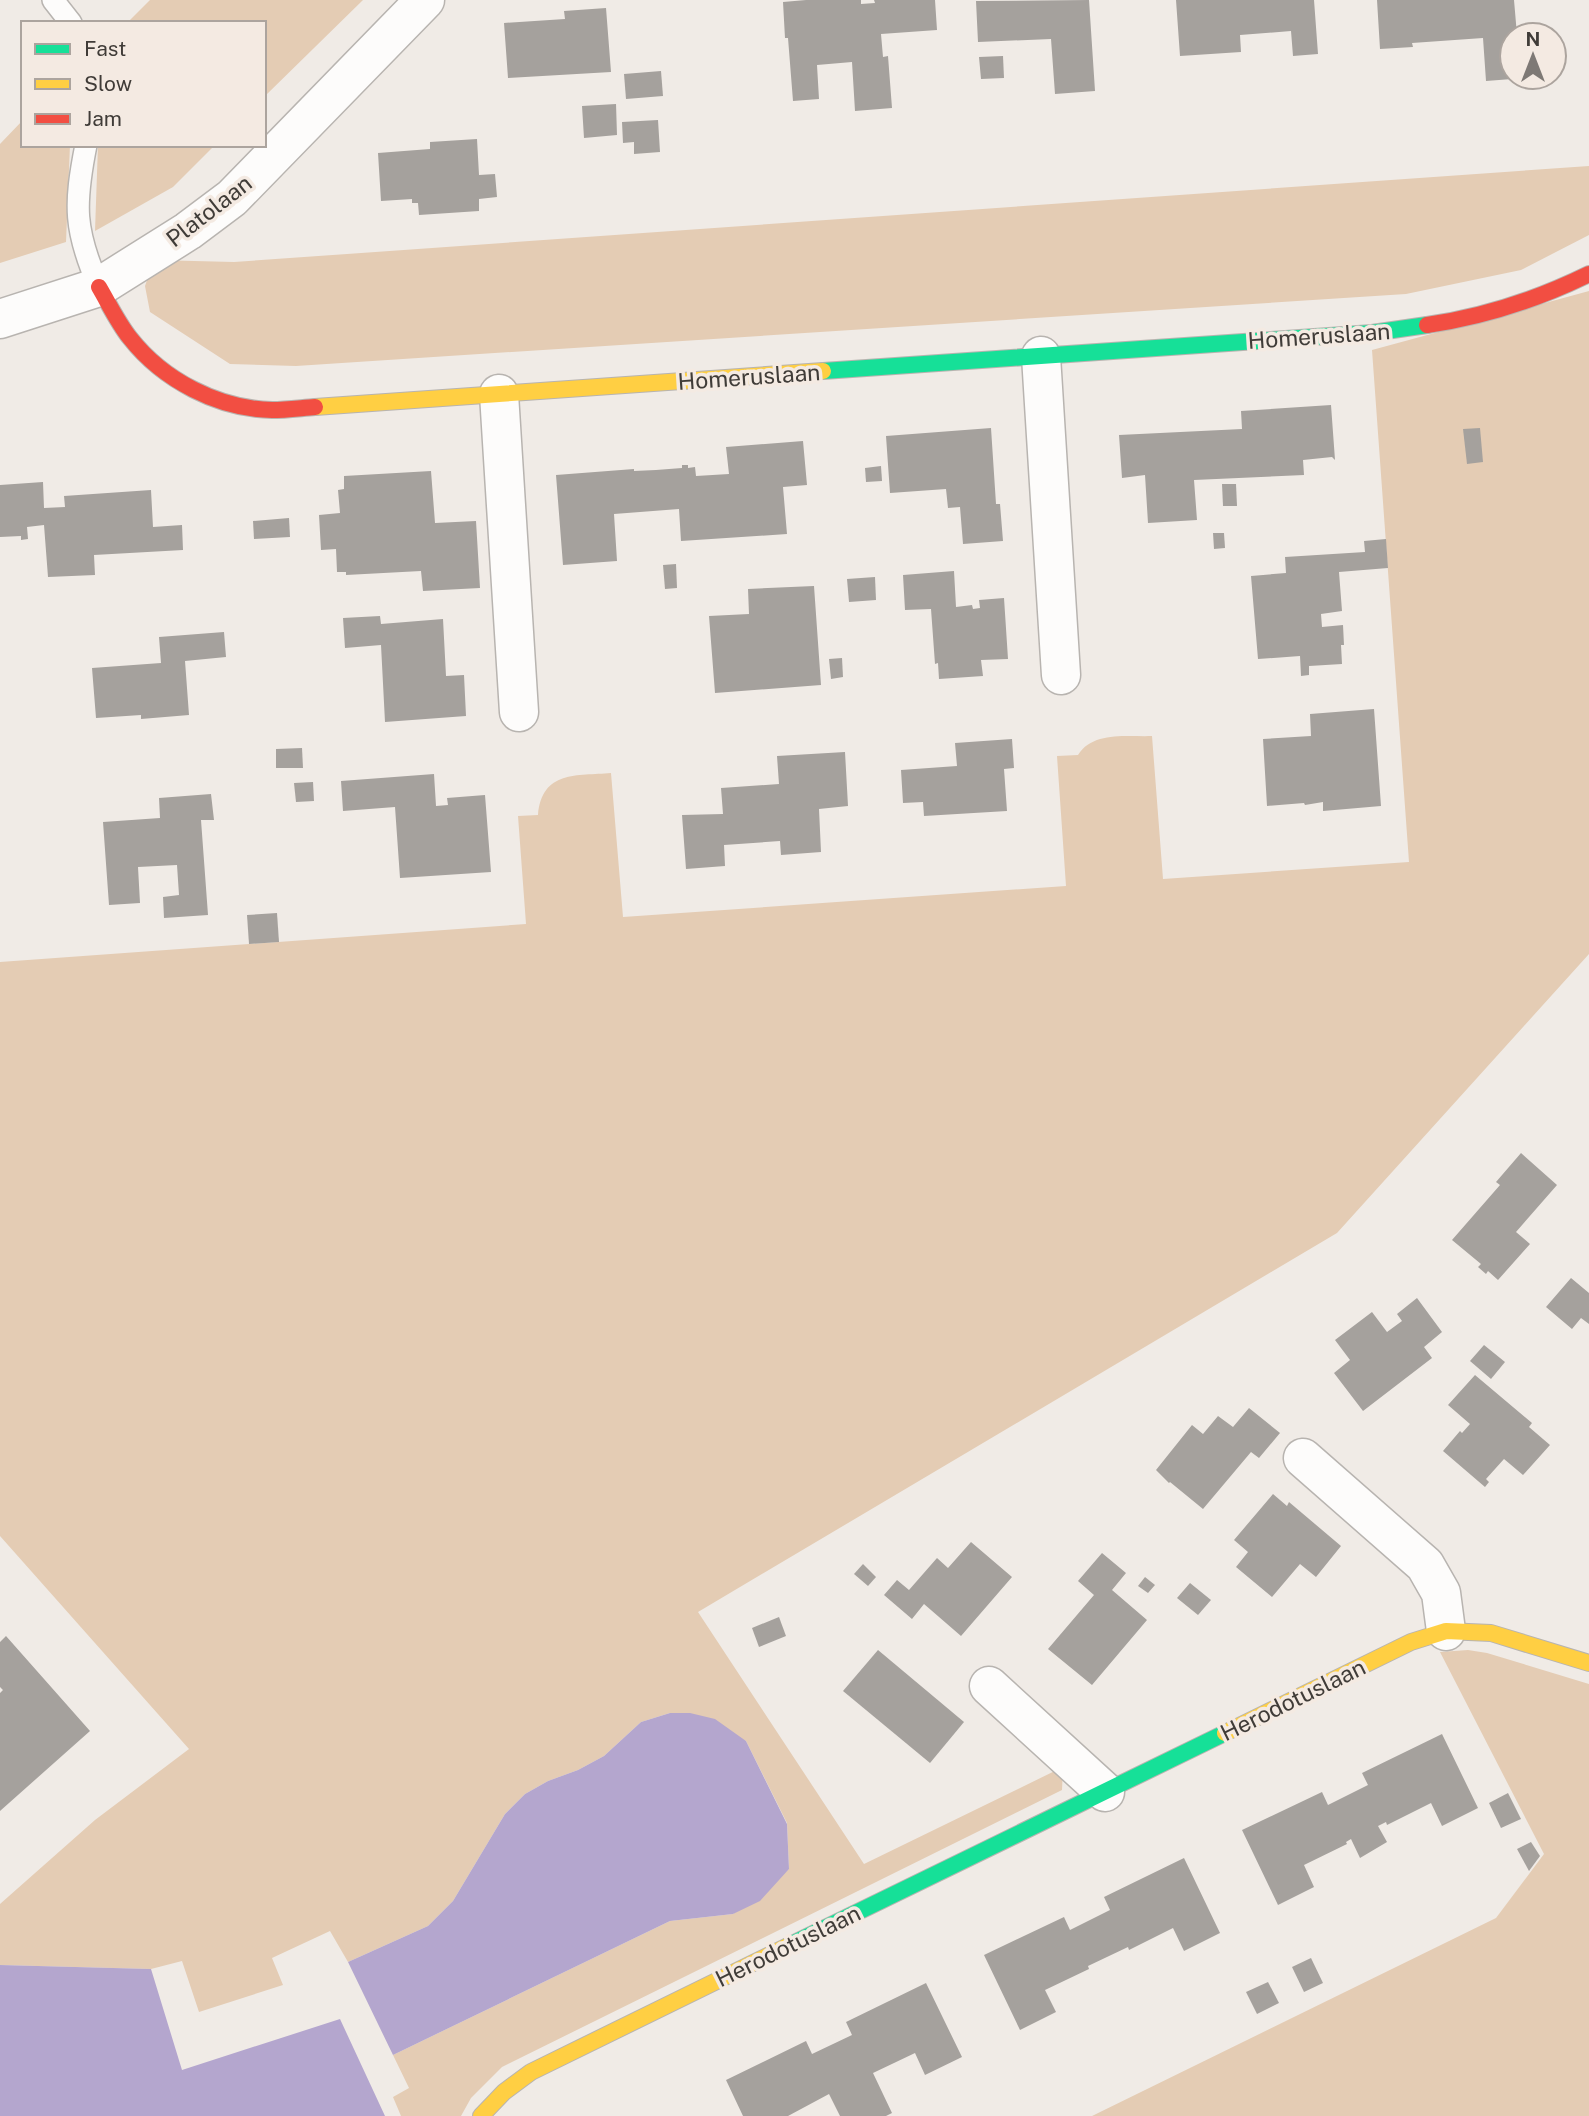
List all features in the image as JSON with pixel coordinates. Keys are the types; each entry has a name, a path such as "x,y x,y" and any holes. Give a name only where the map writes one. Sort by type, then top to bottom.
{"street":[{"name":"Platolaan","path":"0,319 99,287 167,245 232,198 425,0"},
{"name":"Homeruslaan","path":"99,287 130,338 159,369 192,389 225,403 270,410 1417,328 1467,319 1506,308 1557,290 1589,274"},
{"path":"1041,356 1061,675"},
{"path":"499,394 519,712"},
{"path":"1303,1458 1425,1565 1441,1592 1446,1631"},
{"name":"Herodotuslaan","path":"481,2116 492,2101 531,2072 1410,1643 1446,1631 1491,1633 1589,1663"},
{"path":"989,1686 1105,1792"}],"lane":[{"path":"53,0 69,21"},
{"path":"86,147 78,182 78,222 88,262 99,287"}],"shaded area":[{"path":"150,0 363,0 266,95 266,21 129,21"},
{"path":"21,122 21,147 70,147 66,242 0,263 0,144"},
{"path":"98,147 213,147 173,187 95,231"},
{"path":"1589,166 1589,235 1521,270 1406,294 296,366 230,364 150,312 145,286 154,260 234,262"},
{"path":"1589,291 1589,954 1337,1233 698,1612 864,1864 1063,1767 1062,1790 502,2067 471,2098 461,2116 401,2116 393,2097 409,2088 393,2055 670,1921 733,1914 789,1869 787,1823 746,1741 670,1713 641,1722 604,1756 525,1794 505,1814 453,1901 428,1926 348,1962 330,1931 272,1958 283,1985 199,2012 182,1961 151,1969 0,1965 0,1904 95,1820 189,1749 0,1536 0,962 526,924 518,816 538,815 546,790 554,783 563,778 586,774 611,773 623,917 1066,886 1057,756 1078,755 1092,742 1122,736 1152,736 1163,879 1409,862 1372,350"},
{"path":"1468,1650 1487,1653 1589,1684 1589,2116 1092,2116 1496,1918 1544,1854 1440,1652"},
{"path":"670,1713 690,1713 715,1719 746,1741 787,1824 789,1869 760,1901 733,1914 670,1921 393,2055 348,1962 428,1926 453,1901 505,1814 525,1794 604,1756 641,1722"},
{"path":"0,1965 151,1969 182,2070 340,2019 385,2116 0,2116"}],"building":[{"path":"861,0 861,4 875,3 874,0 935,0 937,30 881,34 883,57 888,56 892,108 855,111 852,62 817,65 819,99 793,101 783,2"},
{"path":"1089,0 1095,91 1055,94 1051,39 978,42 976,1"},
{"path":"1176,0 1314,0 1318,54 1293,56 1291,31 1240,35 1241,52 1180,56"},
{"path":"1377,0 1514,0 1516,21 1498,21 1498,80 1486,81 1483,38 1412,43 1413,47 1380,49"},
{"path":"606,8 611,72 508,78 504,23 565,19 564,11"},
{"path":"1003,56 1004,78 981,79 979,57"},
{"path":"661,71 663,96 626,99 624,74"},
{"path":"616,104 617,135 584,138 582,106"},
{"path":"658,120 660,152 634,154 634,142 623,143 622,122"},
{"path":"477,139 479,175 495,174 497,197 479,199 479,211 419,215 418,203 412,203 412,199 381,201 378,153 430,149 430,142"},
{"path":"1331,405 1335,460 1332,457 1303,460 1304,475 1194,480 1197,520 1148,523 1145,475 1122,478 1119,435 1242,429 1241,411"},
{"path":"991,428 996,504 1000,504 1003,541 963,544 960,507 948,508 946,489 890,493 886,436"},
{"path":"1480,428 1483,462 1467,464 1463,429"},
{"path":"803,441 807,485 783,487 787,534 681,541 679,509 614,514 617,561 563,565 556,475 682,468 682,465 695,467 696,476 729,474 726,447"},
{"path":"881,466 882,481 866,482 865,468"},
{"path":"431,471 435,523 476,521 480,588 423,591 421,571 346,575 346,572 337,572 336,549 321,550 319,515 340,513 338,490 344,489 344,476"},
{"path":"43,482 44,508 65,507 64,496 151,490 153,527 182,525 183,550 94,555 95,575 48,577 44,525 27,527 28,539 21,540 21,536 0,537 0,485"},
{"path":"1222,484 1236,484 1237,506 1223,506"},
{"path":"289,518 290,537 254,539 253,521"},
{"path":"1213,533 1224,533 1225,548 1214,549"},
{"path":"1386,539 1388,568 1339,572 1342,611 1321,614 1322,627 1343,625 1342,664 1309,666 1309,675 1301,676 1300,656 1258,659 1251,576 1286,573 1285,557 1365,552 1364,541"},
{"path":"676,564 677,588 665,589 663,565"},
{"path":"954,571 956,607 972,605 973,609 980,608 979,600 1004,598 1008,659 981,660 983,676 939,679 938,663 935,664 931,609 905,610 903,575"},
{"path":"875,577 876,600 849,602 847,579"},
{"path":"814,586 821,685 715,693 709,616 749,614 748,589"},
{"path":"380,616 381,624 443,619 446,676 464,675 466,716 385,722 381,645 345,648 343,618"},
{"path":"224,632 226,657 185,661 189,715 141,719 141,715 96,718 92,668 161,663 159,637"},
{"path":"842,658 843,677 831,679 829,659"},
{"path":"1374,709 1381,806 1323,811 1323,802 1267,806 1263,739 1311,736 1310,714"},
{"path":"1012,739 1014,768 1004,769 1007,811 924,816 923,802 903,803 901,770 957,766 955,743"},
{"path":"302,748 303,768 276,768 276,749"},
{"path":"845,752 848,806 819,809 821,852 781,855 780,841 724,845 725,866 686,869 682,815 723,814 721,788 779,784 777,756"},
{"path":"434,774 436,806 448,805 447,798 485,795 491,872 400,878 395,807 343,811 341,781"},
{"path":"313,782 314,801 296,802 294,783"},
{"path":"211,794 214,820 201,820 208,915 164,918 163,897 179,895 177,865 138,867 140,903 109,905 103,822 160,818 159,798"},
{"path":"277,913 279,942 249,944 247,915"},
{"path":"1521,1153 1557,1185 1516,1232 1530,1244 1498,1280 1488,1271 1486,1274 1478,1267 1481,1264 1452,1240 1500,1185 1496,1182"},
{"path":"1571,1278 1589,1293 1589,1324 1581,1318 1572,1329 1546,1307"},
{"path":"1417,1298 1442,1332 1424,1347 1432,1358 1363,1411 1334,1373 1350,1360 1335,1340 1372,1312 1387,1332 1402,1321 1397,1314"},
{"path":"1484,1345 1505,1362 1491,1379 1470,1361"},
{"path":"1475,1375 1532,1423 1529,1427 1550,1445 1523,1475 1504,1459 1486,1479 1489,1482 1485,1487 1443,1451 1460,1431 1462,1433 1470,1424 1448,1405"},
{"path":"1249,1408 1280,1433 1259,1458 1251,1452 1203,1509 1156,1470 1192,1425 1203,1434 1218,1416 1233,1427"},
{"path":"1273,1494 1287,1506 1289,1502 1341,1546 1316,1577 1300,1564 1272,1597 1236,1567 1248,1552 1234,1540"},
{"path":"971,1542 1012,1577 961,1636 924,1604 912,1619 884,1595 897,1580 909,1590 937,1558 948,1568"},
{"path":"1102,1553 1126,1573 1112,1590 1147,1620 1092,1685 1048,1649 1094,1595 1078,1581"},
{"path":"863,1564 876,1577 868,1586 854,1574"},
{"path":"1145,1577 1155,1585 1148,1593 1138,1586"},
{"path":"1190,1583 1211,1600 1198,1615 1177,1598"},
{"path":"779,1617 786,1636 759,1647 752,1628"},
{"path":"6,1636 90,1731 0,1811 0,1693 3,1690 0,1687 0,1642"},
{"path":"878,1650 964,1722 930,1763 843,1691"},
{"path":"1442,1734 1478,1808 1442,1826 1431,1803 1387,1825 1386,1822 1378,1826 1387,1842 1360,1858 1351,1839 1347,1844 1304,1865 1314,1887 1278,1905 1242,1830 1322,1792 1328,1805 1368,1785 1362,1773"},
{"path":"1508,1793 1521,1819 1501,1828 1489,1803"},
{"path":"1531,1842 1540,1856 1529,1871 1517,1849"},
{"path":"1184,1858 1220,1933 1184,1951 1173,1928 1129,1950 1128,1947 1088,1966 1089,1969 1045,1990 1056,2012 1020,2030 984,1955 1064,1917 1070,1930 1110,1910 1104,1897"},
{"path":"1311,1958 1323,1983 1304,1992 1292,1967"},
{"path":"1268,1982 1279,2003 1257,2014 1246,1992"},
{"path":"926,1983 962,2057 925,2075 915,2053 873,2073 892,2113 886,2116 840,2116 829,2094 788,2116 743,2116 726,2080 806,2041 812,2054 852,2035 846,2022"}],"traffic: fast":[{"path":"823,371 1372,333 1427,325"},
{"path":"788,1946 1225,1733"}],"traffic: slow":[{"path":"315,407 823,371"},
{"path":"1225,1733 1411,1642 1446,1631 1491,1633 1589,1663"},
{"path":"481,2116 504,2092 531,2072 788,1946"}],"traffic: jam":[{"path":"1427,325 1510,306 1589,274"},
{"path":"99,287 130,338 143,353 175,379 212,398 232,404 277,410 315,407"}]}
